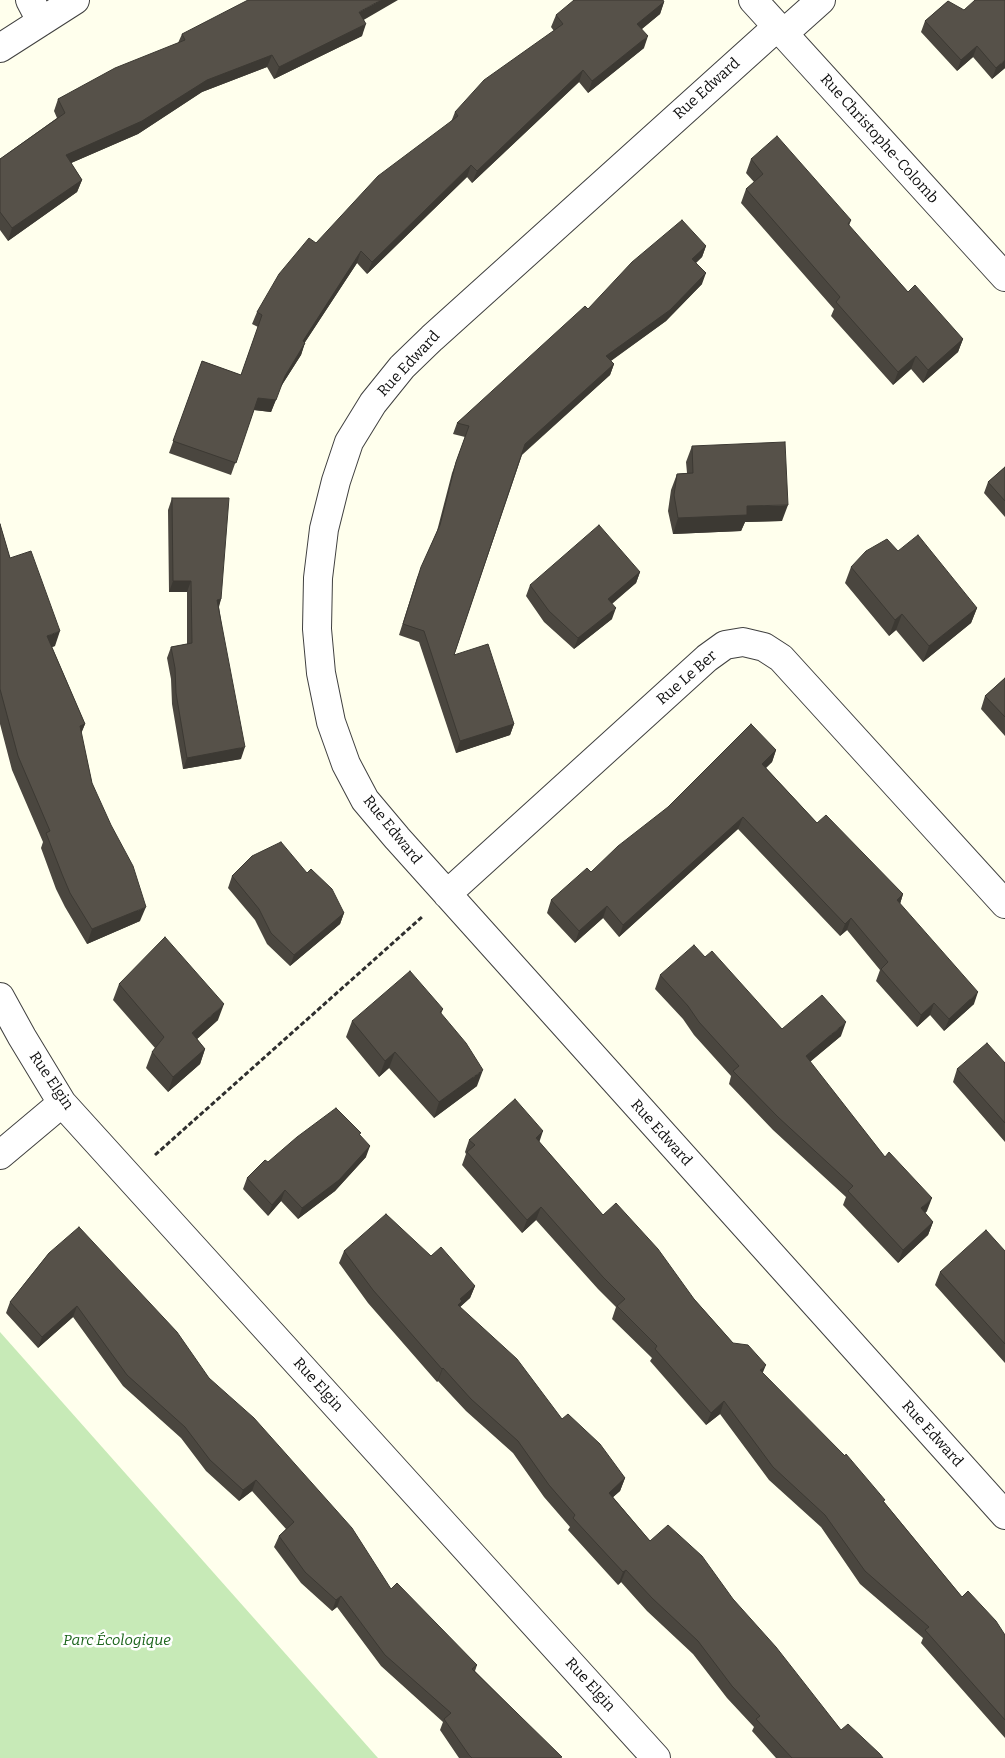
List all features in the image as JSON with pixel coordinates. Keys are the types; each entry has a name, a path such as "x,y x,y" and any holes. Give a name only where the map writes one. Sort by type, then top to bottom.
{"street":[{"path":"0,48 36,11 75,0"},
{"name":"Rue Christophe-Colomb","path":"753,0 1005,277"},
{"name":"Rue Edward","path":"821,0 780,30 432,338 402,367 373,403 349,442 336,481 324,529 318,578 318,638 321,673 330,722 346,764 366,800 396,838 1005,1515"},
{"name":"Rue Le Ber","path":"447,894 706,658 725,645 743,642 764,647 782,658 1005,904"},
{"name":"Rue Elgin","path":"0,997 62,1103 656,1758"},
{"path":"0,1155 62,1103"}],"path":[{"path":"130,1178 447,894"}],"green space":[{"name":"Parc Écologique","path":"0,1332 378,1758 0,1758"}],"building":[{"path":"248,0 381,0 359,12 366,24 279,67 272,55 207,80 142,121 66,155 82,180 12,228 0,212 0,159 65,113 58,99 115,68 185,40 182,34"},
{"path":"574,0 663,0 664,2 637,24 648,36 592,81 583,70 477,171 471,165 372,262 361,251 303,341 305,343 285,376 276,400 258,398 236,463 173,441 202,361 241,375 262,315 257,312 279,274 309,238 316,243 378,176 458,116 455,112 484,80 563,24 556,15"},
{"path":"975,0 1005,0 1005,60 996,68 977,46 961,60 925,21 948,1 964,10"},
{"path":"777,136 851,220 848,224 908,292 915,285 963,339 928,370 916,356 898,372 836,302 840,297 746,189 763,174 751,159"},
{"path":"682,220 706,246 692,259 706,273 670,310 606,356 614,364 525,444 454,655 488,644 514,724 460,741 424,631 403,624 421,567 440,525 456,462 469,426 457,423 585,306 588,309 632,262"},
{"path":"785,442 788,505 747,506 747,515 678,518 674,495 677,474 693,473 692,446"},
{"path":"1005,467 1005,501 988,482"},
{"path":"172,498 229,498 221,599 217,600 245,747 187,758 176,693 175,668 171,647 192,643 191,581 173,581"},
{"path":"0,524 10,558 31,551 60,631 47,636 85,724 80,726 92,783 111,825 133,866 146,907 92,929 70,893 46,833 50,831 18,756 0,689"},
{"path":"599,525 640,572 608,599 616,608 578,638 549,611 530,585"},
{"path":"918,535 977,608 929,646 902,614 895,620 851,567 866,551 887,539 898,551"},
{"path":"1005,678 1005,717 985,696"},
{"path":"751,724 776,750 762,764 817,823 826,815 903,894 897,900 978,992 949,1019 934,1003 921,1015 881,969 888,962 851,918 845,924 743,817 623,925 607,906 579,931 551,900 587,868 591,872 618,846 668,807"},
{"path":"281,842 307,873 311,869 332,889 344,913 294,955 271,933 259,909 232,876 252,856"},
{"path":"165,937 224,1004 192,1033 205,1049 173,1077 152,1052 164,1037 119,984"},
{"path":"694,945 705,957 712,951 782,1029 822,995 846,1022 806,1056 885,1157 889,1152 932,1198 921,1208 933,1222 903,1250 848,1191 853,1186 778,1117 733,1071 739,1066 660,975"},
{"path":"410,971 443,1009 440,1012 466,1043 483,1070 439,1102 395,1052 385,1061 352,1021"},
{"path":"987,1043 1005,1063 1005,1123 957,1069"},
{"path":"515,1099 543,1131 536,1138 603,1215 616,1203 658,1249 694,1299 733,1343 748,1345 766,1365 760,1370 845,1456 846,1454 962,1597 968,1591 996,1621 1005,1635 1005,1720 925,1630 929,1627 865,1571 825,1515 773,1467 724,1401 711,1413 655,1349 657,1346 617,1306 625,1299 541,1207 527,1220 467,1152 475,1145 469,1140"},
{"path":"336,1108 361,1133 359,1134 370,1146 339,1180 302,1208 285,1190 272,1205 247,1178 265,1160 268,1162 297,1137"},
{"path":"386,1214 431,1256 441,1247 475,1286 460,1299 462,1301 458,1305 517,1359 562,1419 568,1414 600,1444 625,1478 609,1493 650,1541 668,1525 702,1556 733,1599 776,1647 841,1730 848,1724 883,1758 792,1758 756,1719 760,1716 732,1686 698,1641 652,1598 626,1570 623,1572 573,1518 575,1515 549,1485 518,1441 471,1399 442,1369 373,1290 344,1251"},
{"path":"79,1227 177,1332 209,1378 254,1418 352,1528 391,1589 397,1583 477,1665 472,1669 562,1757 472,1758 444,1719 451,1713 385,1655 341,1596 336,1600 305,1572 279,1536 294,1522 256,1480 243,1490 210,1460 185,1427 127,1375 77,1306 42,1337 10,1302 49,1253"},
{"path":"986,1230 1005,1251 1005,1344 940,1272"}]}
